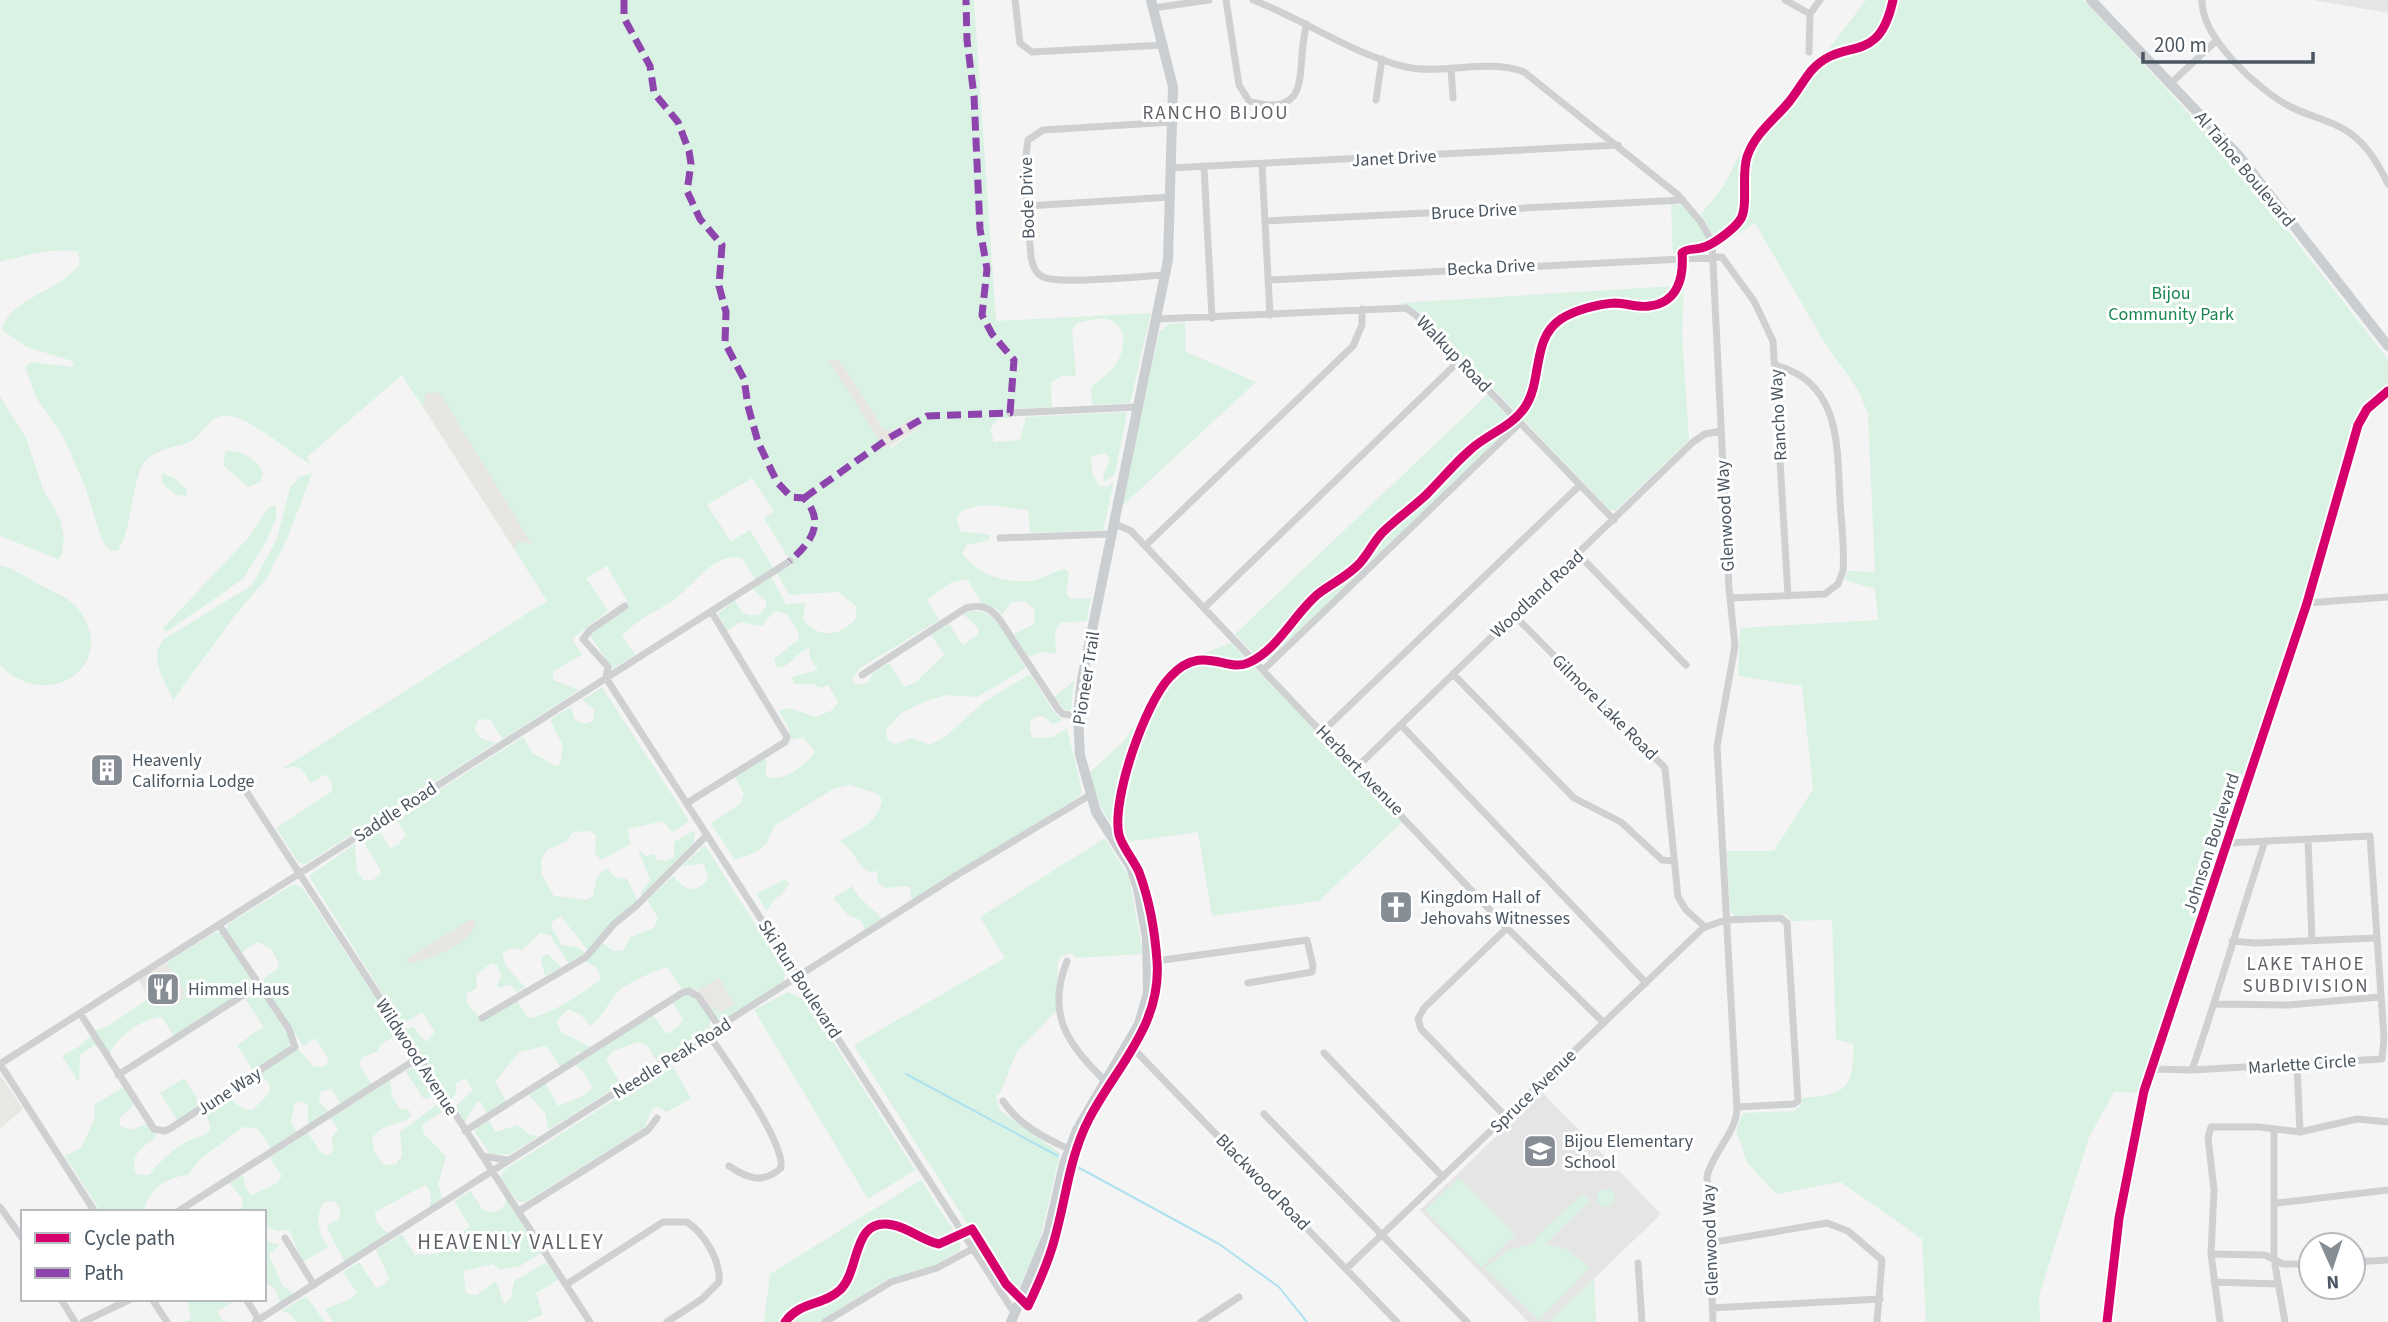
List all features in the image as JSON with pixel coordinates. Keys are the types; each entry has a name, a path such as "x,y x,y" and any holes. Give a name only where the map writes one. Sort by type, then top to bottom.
{"main road":[{"name":"Al Tahoe Boulevard","path":"2091,0 2245,163 2388,346"},
{"name":"Pioneer Trail","path":"1015,1319 1048,1234 1069,1149 1104,1080 1128,1043 1147,1000 1149,962 1146,927 1134,877 1096,812 1090,795 1080,755 1078,716 1136,407 1166,275 1173,122 1172,77 1152,4"}],"street":[{"path":"1015,0 1020,43 1032,52 1164,46"},
{"path":"1152,4 1209,0"},
{"path":"1226,0 1238,85 1249,101 1274,104 1289,100 1296,94 1301,85 1301,46 1307,24"},
{"name":"Glenwood Way","path":"1252,0 1382,59 1413,68 1504,67 1524,72 1683,200 1701,222 1712,242 1735,657 1717,746 1737,1107 1735,1121 1713,1156 1707,1176 1713,1322"},
{"path":"1784,0 1810,15"},
{"path":"1809,52 1810,15 1820,0"},
{"path":"2202,0 2205,21 2216,41 2276,99 2337,125 2359,140 2375,159 2388,184"},
{"path":"2170,83 2216,41"},
{"path":"1376,100 1382,59"},
{"path":"1451,68 1453,98"},
{"name":"Bode Drive","path":"1166,275 1060,279 1043,277 1037,272 1031,257 1025,149 1034,134 1055,128 1173,122"},
{"name":"Janet Drive","path":"1170,168 1618,145"},
{"path":"1262,164 1270,315"},
{"path":"1204,167 1212,318"},
{"path":"1027,206 1170,197"},
{"name":"Bruce Drive","path":"1265,221 1683,200"},
{"name":"Becka Drive","path":"1268,280 1714,255"},
{"name":"Rancho Way","path":"1714,255 1724,259 1762,313 1773,341 1788,596"},
{"name":"Walkup Road","path":"1157,319 1270,315 1393,306 1412,311 1614,520"},
{"path":"1145,546 1353,346 1362,325 1362,309"},
{"path":"1204,608 1460,360"},
{"path":"1730,598 1825,594 1834,588 1841,576 1843,558 1837,444 1829,413 1814,386 1795,371 1775,365"},
{"name":"Johnson Boulevard","path":"2106,1322 2119,1218 2135,1128 2151,1069 2307,603 2358,425 2367,409 2388,391"},
{"path":"1010,413 1136,407"},
{"path":"1262,670 1520,423"},
{"name":"Woodland Road","path":"1357,766 1693,442 1705,434 1721,431"},
{"path":"1322,732 1580,485"},
{"name":"Herbert Avenue","path":"1112,528 1127,527 1357,766 1507,928 1604,1023"},
{"path":"1000,538 1112,528"},
{"path":"1578,555 1686,665"},
{"name":"Saddle Road","path":"0,1064 790,561"},
{"path":"2307,603 2388,597"},
{"name":"Ski Run Boulevard","path":"625,606 583,639 608,667 606,678 1015,1319"},
{"path":"862,675 966,608 983,607 993,611 1000,620 1058,709 1063,714 1078,716"},
{"path":"687,803 785,742 787,737 711,611"},
{"name":"Gilmore Lake Road","path":"1514,615 1665,768 1676,889 1681,904 1705,927"},
{"path":"1453,674 1574,798 1621,822 1662,860 1673,861"},
{"path":"1401,724 1646,983"},
{"name":"Wildwood Avenue","path":"246,791 590,1322"},
{"name":"Needle Peak Road","path":"257,1321 1054,814 1090,795"},
{"path":"482,1018 586,957 614,924 652,891 707,835"},
{"name":"Marlette Circle","path":"2151,1069 2192,1070 2382,1059 2384,1038 2370,835 2229,842"},
{"path":"2308,839 2312,940"},
{"path":"2192,1070 2216,1004 2232,941 2265,841"},
{"name":"Spruce Avenue","path":"1346,1269 1705,927 1725,920 1784,919 1787,923 1797,1103 1737,1107"},
{"name":"June Way","path":"80,1013 154,1129 165,1131 183,1121 295,1047 289,1030 219,925"},
{"path":"1506,1117 1421,1029 1418,1019 1424,1008 1507,928"},
{"path":"2232,941 2255,943 2376,938"},
{"path":"1149,962 1307,940 1312,972 1248,983"},
{"path":"1067,961 1060,978 1058,996 1062,1027 1070,1043 1104,1080"},
{"path":"118,1075 259,985"},
{"path":"465,1131 682,993 688,991 698,996 720,1028"},
{"path":"2216,1004 2288,1005 2380,997"},
{"path":"709,1034 772,1135 782,1158 781,1168 764,1179 741,1175 729,1166"},
{"name":"Blackwood Road","path":"1128,1043 1397,1322"},
{"path":"1324,1053 1443,1177"},
{"path":"180,1210 418,1058"},
{"path":"0,1064 94,1210"},
{"path":"2297,1065 2300,1132"},
{"path":"1003,1101 1012,1115 1048,1140 1069,1149"},
{"path":"1264,1114 1467,1322"},
{"path":"519,1211 648,1130 657,1118"},
{"path":"2220,1322 2211,1254 2214,1190 2208,1138 2211,1127 2300,1132 2357,1119 2388,1122"},
{"path":"2274,1130 2277,1203 2274,1259 2285,1322"},
{"path":"482,1156 492,1160 511,1159"},
{"path":"2277,1203 2388,1190"},
{"path":"0,1207 21,1236"},
{"path":"567,1284 663,1223 687,1222 700,1233 706,1243 717,1264 719,1282 702,1299 667,1322"},
{"path":"1709,1243 1833,1224 1848,1231 1882,1260 1878,1322"},
{"path":"285,1238 314,1285"},
{"path":"825,1322 891,1282 937,1268 972,1249"},
{"path":"2211,1254 2265,1255 2283,1264 2297,1264"},
{"path":"2367,1261 2388,1260"},
{"path":"1638,1263 1642,1322"},
{"path":"2214,1282 2278,1284"},
{"path":"1201,1322 1239,1297"},
{"path":"1712,1308 1880,1299"},
{"path":"62,1301 75,1322"},
{"path":"83,1322 127,1301"},
{"path":"153,1301 167,1322"},
{"path":"247,1301 257,1321"}],"shaded area":[{"path":"2313,0 2388,0 2388,13"},
{"path":"166,963 201,1019 174,1036 138,980"},
{"path":"719,977 739,1010 724,1018 716,1017 698,990"},
{"path":"0,1075 23,1109 0,1129"},
{"name":"Bijou Elementary School","path":"1542,1092 1661,1214 1549,1322 1528,1322 1420,1210"}],"green space":[{"path":"0,0 974,0 996,321 1151,313 1130,403 1092,405 1091,387 1114,366 1123,345 1122,332 1115,323 1106,319 1094,319 1077,323 1072,331 1076,376 1061,376 1051,383 1052,407 1009,409 1010,418 998,419 990,429 994,442 1020,440 1026,417 1127,412 1115,474 1104,482 1103,476 1110,459 1105,453 1091,456 1092,473 1099,486 1108,487 1114,481 1103,530 1030,533 1028,510 994,506 969,508 960,512 957,520 960,531 990,535 989,540 967,545 962,553 985,573 994,577 1024,581 1035,580 1065,569 1069,572 1066,594 1071,599 1091,598 1087,621 1060,623 1055,631 1056,654 1042,652 1028,657 1014,634 1034,624 1035,610 1025,601 1011,602 1002,615 998,610 982,603 967,579 950,583 927,600 939,620 860,668 852,680 856,685 867,683 874,672 889,663 904,687 916,682 944,655 931,635 949,624 963,645 978,634 978,628 963,614 974,611 984,613 1001,627 1026,668 977,697 946,695 901,713 886,730 887,739 895,744 912,738 930,745 947,735 984,702 1030,674 1054,712 1063,720 1053,724 1043,716 1035,717 1030,722 1030,732 1034,738 1053,737 1067,728 1082,792 1077,798 912,900 909,886 885,888 878,883 877,871 869,872 865,869 840,841 872,820 882,800 878,794 849,785 833,789 774,826 767,843 756,852 735,860 711,823 740,804 744,794 735,777 766,758 766,776 773,778 787,775 806,762 815,751 803,737 791,740 788,726 778,711 790,708 815,717 833,710 838,702 828,685 821,688 813,684 794,684 792,677 818,670 810,658 809,648 786,665 777,668 774,659 799,639 799,633 787,614 774,611 762,626 740,622 727,631 718,613 735,600 744,612 758,615 766,607 766,601 753,589 771,577 786,604 805,603 803,619 816,630 823,633 837,632 856,618 856,606 838,592 789,595 777,573 793,564 793,560 788,558 764,518 774,512 752,478 707,505 731,541 750,530 773,568 755,579 742,558 732,557 714,564 677,597 635,624 622,636 635,655 612,669 589,634 630,606 607,566 586,578 608,611 572,639 582,655 553,671 553,680 579,690 503,739 490,719 478,720 475,730 481,738 496,743 305,864 299,863 276,828 331,792 333,786 326,774 311,783 302,769 295,766 282,769 547,601 514,549 519,541 531,543 426,395 423,407 402,375 307,457 311,464 251,424 226,416 216,418 191,441 155,454 144,462 141,468 123,541 118,551 111,551 102,541 86,489 63,436 37,399 25,367 32,362 71,367 75,362 27,347 2,330 6,319 14,310 61,281 80,264 78,251 48,251 0,262","holes":["839,360 884,430 895,430 912,419 920,427 891,448"]},
{"name":"Bijou Community Park","path":"1866,0 2084,0 2234,162 2388,359 2388,382 2361,406 2350,429 2302,598 2235,816 2140,1093 2114,1092 2089,1137 2039,1296 2040,1322 1926,1322 1922,1239 1841,1182 1776,1194 1747,1162 1736,1131 1743,1113 1794,1111 1802,1104 1802,1098 1838,1091 1849,1080 1853,1059 1853,1044 1836,1039 1832,920 1791,921 1787,914 1735,916 1730,911 1727,851 1774,851 1813,789 1802,686 1738,676 1740,628 1878,620 1875,589 1845,580 1848,571 1875,572 1868,414 1858,390 1823,340 1755,223 1719,246 1701,214 1724,186 1737,159 1819,62"},
{"path":"1671,204 1684,206 1697,221 1706,240 1705,252 1673,254"},
{"path":"1675,260 1685,260 1682,335 1689,440 1615,511 1609,509 1420,312 1401,303 1675,286"},
{"path":"1185,323 1186,352 1256,382 1121,507 1159,332 1169,324"},
{"path":"1487,395 1511,418 1512,426 1269,659 1258,658 1235,634"},
{"path":"0,396 26,438 43,489 60,519 64,537 62,554 58,559 0,536"},
{"path":"226,451 238,452 252,459 263,473 260,482 248,487 223,465"},
{"path":"312,473 288,537 267,578 236,614 173,700 158,662 157,654 163,640 252,585 277,539 290,488 299,477"},
{"path":"162,474 173,477 186,489 187,496 176,495 162,483"},
{"path":"276,505 276,518 269,536 243,579 166,632 163,628 249,537 268,508"},
{"path":"0,565 15,570 60,595 79,610 89,630 91,649 84,665 72,677 56,684 38,685 19,679 0,665"},
{"path":"1231,643 1403,821 1319,901 1212,916 1198,832 1126,842 1103,812 1088,774 1125,740 1172,666"},
{"path":"1074,681 1071,710 1065,710 1054,697"},
{"path":"602,687 689,821 672,832 663,821 628,829 630,844 601,860 595,854 596,835 589,831 573,832 567,841 547,850 541,860 542,875 554,896 587,900 593,896 597,876 607,868 615,877 627,879 638,901 588,951 561,916 552,922 552,928 562,945 577,947 586,953 568,963 550,935 540,933 522,950 511,948 502,953 506,966 525,987 517,992 511,985 499,988 497,985 501,975 497,965 491,963 476,975 477,988 466,994 467,1003 480,1018 516,1000 529,1018 557,1008 586,991 601,979 597,968 584,961 603,943 613,951 623,950 631,937 654,928 658,918 647,900 673,876 690,889 698,887 708,879 704,864 682,866 705,845 785,972 784,982 728,1017 719,1019 708,1004 720,1012 735,1004 719,978 698,990 682,989 667,967 621,989 590,1026 581,1015 568,1009 557,1021 561,1032 591,1047 582,1053 575,1052 577,1056 560,1067 546,1046 519,1052 495,1082 506,1100 487,1113 480,1101 476,1103 465,1122 455,1107 473,1090 465,1078 456,1083 456,1092 451,1101 404,1029 413,1027 426,1042 435,1032 422,1012 402,1025 309,876 355,844 357,871 363,880 373,880 380,875 380,869 362,840 378,829 390,848 398,845 406,835 395,818 523,737 533,753 555,766 560,764 563,746 550,720 571,707 575,720 584,724 593,721 595,710 582,700"},
{"path":"695,830 694,842 642,897 641,893 650,880 638,849 646,856 654,854 656,860 667,861 674,857 674,842"},
{"path":"1105,838 1129,877 1143,954 1075,958 1072,953 1061,956 1058,962 1056,1011 1017,1051 1000,1093 996,1096 1000,1110 1060,1153 1039,1244 1018,1289 1014,1290 1006,1285 854,1045 1005,958 980,917"},
{"path":"785,879 789,884 767,911 756,894"},
{"path":"294,884 303,889 399,1033 380,1045 378,1051 362,1057 359,1065 372,1084 341,1104 331,1089 321,1091 319,1101 328,1111 308,1125 308,1106 303,1101 295,1103 291,1121 296,1132 271,1148 258,1129 243,1127 199,1160 188,1175 174,1178 156,1189 145,1207 147,1210 100,1210 65,1156 81,1148 95,1118 94,1105 123,1087 134,1104 119,1119 120,1126 131,1130 147,1124 156,1134 138,1153 134,1162 136,1174 149,1175 179,1147 209,1131 210,1126 203,1111 228,1094 239,1106 253,1110 270,1092 269,1083 259,1074 298,1049 314,1067 325,1066 329,1059 315,1038 303,1046 260,981 277,969 279,964 271,949 258,942 241,953 226,931 228,924"},
{"path":"852,886 859,897 883,919 865,930 860,920 848,915 833,898"},
{"path":"214,933 221,933 253,980 253,986 174,1036 162,1017 146,1021 124,1036 108,1055 93,1031 108,1026 150,998 163,1007 183,999 186,994 166,963"},
{"path":"548,954 561,967 545,976 541,961 543,956"},
{"path":"254,992 262,995 290,1038 292,1046 254,1072 237,1045 263,1027 245,998"},
{"path":"788,992 807,1001 915,1170 868,1199 754,1010"},
{"path":"688,994 704,1008 710,1027 657,1061 647,1046 638,1042 613,1051 606,1060 621,1084 548,1130 545,1113 528,1094 545,1083 558,1106 583,1096 592,1088 584,1072 575,1065 653,1015 666,1034 678,1027 683,1019 672,1002"},
{"path":"90,1036 96,1044 80,1055 79,1083 62,1056"},
{"path":"671,1064 691,1098 667,1112 657,1107 651,1110 645,1127 525,1202 517,1201 501,1178 504,1170"},
{"path":"416,1066 436,1093 428,1099 423,1098 405,1071"},
{"path":"184,1078 201,1105 177,1120 160,1093"},
{"path":"390,1080 392,1096 399,1108 409,1110 411,1117 385,1128 372,1138 374,1151 384,1165 396,1164 402,1156 400,1132 442,1101 446,1109 422,1125 424,1134 446,1156 438,1184 442,1198 430,1207 431,1193 425,1185 375,1212 376,1221 388,1234 345,1262 327,1225 339,1219 340,1209 334,1201 324,1202 318,1219 328,1247 303,1262 289,1230 277,1231 266,1226 266,1210 239,1210 243,1199 229,1183 243,1175 246,1189 252,1195 277,1183 282,1176 270,1157 308,1133 320,1152 328,1155 333,1151 332,1137 338,1130 331,1118"},
{"path":"488,1120 496,1132 517,1125 530,1135 539,1136 510,1154 491,1155 475,1133 477,1127"},
{"path":"1459,1178 1515,1235 1481,1268 1425,1210"},
{"path":"921,1180 960,1241 960,1250 936,1265 884,1281 819,1322 764,1322 770,1274"},
{"path":"1602,1189 1610,1189 1615,1198 1613,1205 1602,1207 1597,1202 1597,1194"},
{"path":"471,1191 483,1210 490,1212 501,1209 506,1203 505,1197 541,1253 520,1266 500,1270 493,1264 463,1271 466,1293 476,1295 496,1281 504,1304 511,1298 514,1281 547,1262 558,1280 536,1293 543,1315 525,1322 333,1322 325,1309 349,1300 357,1293 343,1272 359,1262 376,1288 384,1285 389,1278 376,1250 402,1234 415,1255 438,1253 453,1247 470,1226 454,1201"},
{"path":"1583,1194 1590,1201 1545,1244 1566,1249 1590,1267 1539,1320 1484,1268 1508,1250 1536,1243 1534,1239"},
{"path":"266,1241 280,1245 269,1255 283,1286 294,1294 280,1303 275,1288 266,1284"},
{"path":"1594,1279 1596,1322 1549,1322"},
{"path":"306,1296 325,1322 296,1322 290,1314 282,1311"},
{"path":"187,1301 234,1301 217,1311 222,1320 230,1322 184,1322 191,1318"}],"sand":[{"path":"828,360 839,360 884,430 895,430 912,418 921,421 920,427 885,449"},
{"path":"439,392 532,544 519,541 514,549 423,407 426,394"},
{"path":"469,920 476,922 466,938 458,944 409,964 406,960"}],"waterway":[{"path":"906,1074 1058,1156"},
{"path":"1074,1165 1219,1244 1279,1287 1307,1322"}],"marked path":[{"path":"624,0 624,18 650,66 654,93 678,122 689,151 691,164 687,191 700,219 722,245 719,286 726,312 725,343 744,379 758,442 777,482 791,497 804,498 814,516 813,532 804,547 790,561"},
{"path":"804,498 889,438 927,416 1010,413 1014,360 992,334 982,315 987,269 980,229 974,96 967,40 966,0"}],"cycle path":[{"path":"785,1322 798,1310 826,1299 840,1290 847,1281 863,1236 880,1224 899,1227 939,1244 972,1229 1006,1284 1028,1306 1052,1249 1072,1163 1082,1133 1145,1025 1157,984 1155,939 1146,893 1139,872 1119,835 1118,819 1120,799 1132,753 1160,690 1170,677 1193,661 1240,665 1268,650 1309,602 1358,565 1383,532 1426,495 1464,455 1520,414 1534,385 1545,337 1561,319 1580,310 1601,305 1615,303 1645,306 1667,300 1680,280 1682,253 1711,244 1728,232 1743,215 1745,164 1750,148 1760,134 1823,60 1859,48 1879,35 1887,21 1893,0"},
{"path":"2107,1322 2119,1218 2144,1091 2307,603 2358,425 2367,409 2388,391"}],"place":[{"name":"Heavenly California Lodge","path":"107,770"},
{"name":"Kingdom Hall of Jehovahs Witnesses","path":"1396,907"},
{"name":"Himmel Haus","path":"163,989"},
{"name":"Bijou Elementary School","path":"1540,1151"}],"district":[{"name":"RANCHO BIJOU","path":"1216,112"},
{"name":"LAKE TAHOE SUBDIVISION","path":"2306,974"},
{"name":"HEAVENLY VALLEY","path":"511,1242"}]}
